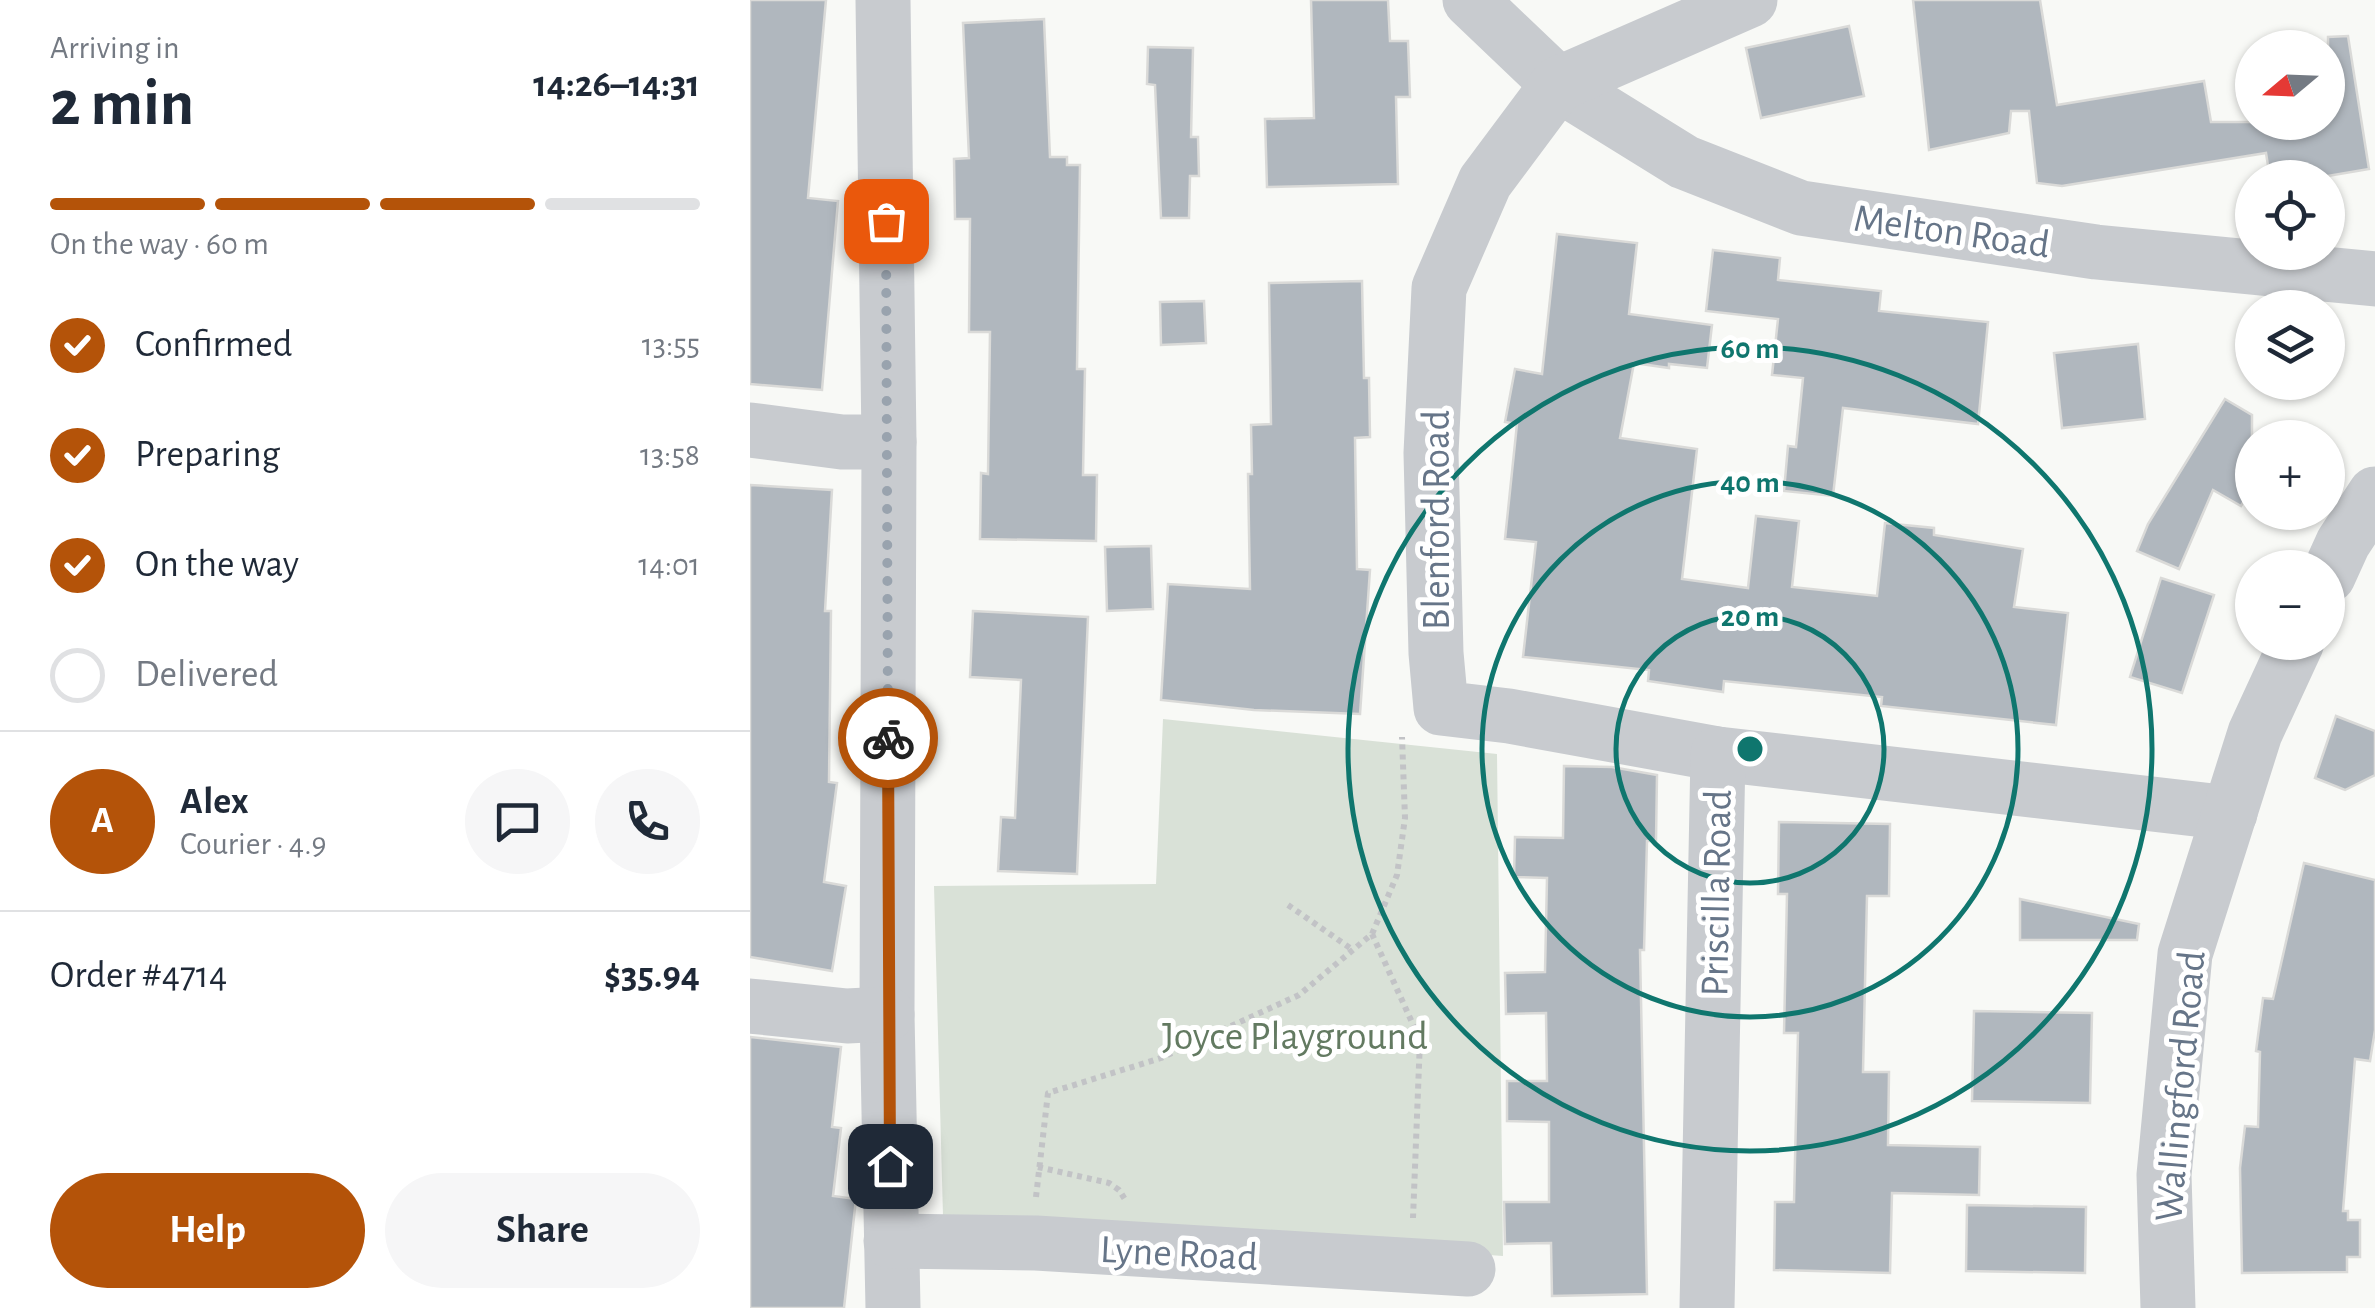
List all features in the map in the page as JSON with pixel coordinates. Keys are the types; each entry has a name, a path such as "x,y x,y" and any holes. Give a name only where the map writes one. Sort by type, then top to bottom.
{"street":[{"path":"883,0 889,442 886,1014 893,1308"},
{"name":"Melton Road","path":"1470,0 1558,84 1684,162 1801,208 2096,252 2375,278"},
{"path":"1558,84 1750,0"},
{"name":"Blenford Road","path":"1558,84 1485,182 1439,288 1431,453 1440,708 1509,716 1718,754"},
{"path":"750,430 842,442 889,442"},
{"path":"2340,550 2375,494"},
{"name":"Wallingford Road","path":"2168,1308 2164,1175 2186,954 2255,733 2289,660"},
{"name":"Priscilla Road","path":"1707,1308 1718,754 2230,813"},
{"path":"750,1006 847,1016 886,1014"},
{"name":"Lyne Road","path":"891,1241 1036,1243 1468,1269"}],"path":[{"path":"1037,1181 1048,1093 1160,1058 1299,995 1372,934 1396,875 1405,818 1402,729"},
{"path":"1288,905 1353,950"},
{"path":"1372,934 1420,1040 1412,1265"}],"green space":[{"name":"Joyce Playground","path":"1163,719 1497,754 1503,1256 943,1216 934,886 1156,884"}],"building":[{"path":"750,0 826,0 808,198 838,201 822,390 750,384"},
{"path":"1311,0 1388,0 1390,41 1408,41 1410,97 1396,97 1398,184 1267,187 1265,119 1314,118"},
{"path":"1913,0 2040,0 2057,105 2204,81 2211,122 2235,122 2235,140 2345,140 2348,36 2369,169 2345,173 2345,160 2267,160 2266,153 2062,186 2037,183 2029,111 2011,111 2009,133 1929,150"},
{"path":"1044,19 1050,157 1067,157 1067,165 1080,165 1077,369 1085,369 1083,475 1097,475 1096,541 980,539 981,473 988,474 990,332 969,332 970,219 955,219 954,159 969,158 963,23"},
{"path":"1849,26 1864,96 1761,118 1746,48"},
{"path":"1148,47 1193,48 1191,137 1198,137 1199,176 1190,176 1189,218 1161,218 1155,85 1147,84"},
{"path":"1557,234 1637,243 1629,314 1712,325 1707,368 1634,363 1620,438 1697,449 1682,579 1748,588 1756,516 1799,521 1792,587 1877,596 1885,523 1934,528 1934,535 2023,549 2014,607 2068,613 2056,725 1881,706 1882,697 1724,681 1723,692 1648,681 1649,670 1523,657 1536,542 1505,539 1517,424 1505,422 1515,369 1542,374"},
{"path":"1713,250 1780,258 1778,280 1881,291 1879,311 1988,322 1978,424 1843,408 1833,496 1784,491 1788,446 1796,447 1803,378 1772,375 1778,319 1706,311"},
{"path":"1362,281 1370,437 1355,438 1357,569 1370,570 1360,714 1254,710 1161,700 1168,584 1250,589 1251,425 1271,424 1269,283"},
{"path":"1204,301 1206,343 1161,345 1160,302"},
{"path":"2138,344 2145,419 2062,428 2054,353"},
{"path":"2225,399 2252,415 2252,420 2235,420 2235,503 2213,490 2179,569 2137,551 2148,524"},
{"path":"750,485 832,490 825,611 831,611 829,782 837,783 824,882 846,886 832,971 750,957"},
{"path":"1151,546 1153,609 1107,611 1105,547"},
{"path":"2161,578 2214,595 2182,693 2130,677"},
{"path":"973,611 1088,617 1077,874 998,871 1001,817 1015,818 1021,680 970,677"},
{"path":"2336,716 2375,731 2375,775 2345,790 2315,778"},
{"path":"1564,766 1612,767 1657,775 1656,841 1647,841 1644,950 1640,950 1647,1294 1552,1296 1551,1243 1505,1244 1504,1202 1549,1202 1549,1122 1507,1121 1507,1081 1547,1081 1546,1013 1506,1014 1505,973 1545,972 1547,878 1514,877 1515,837 1563,838"},
{"path":"1779,822 1890,824 1889,896 1867,896 1863,1072 1889,1072 1888,1145 1980,1147 1979,1195 1892,1193 1890,1273 1774,1270 1775,1202 1794,1202 1798,1033 1784,1033 1787,894 1778,894"},
{"path":"2304,863 2375,880 2375,1030 2370,1061 2355,1059 2343,1211 2348,1211 2348,1220 2360,1220 2360,1257 2347,1257 2347,1272 2242,1273 2240,1168 2245,1126 2258,1127 2260,1052 2256,1051 2263,998 2273,999"},
{"path":"2020,899 2139,924 2137,940 2020,940"},
{"path":"1974,1011 2092,1013 2090,1103 1972,1101"},
{"path":"750,1037 841,1047 832,1127 841,1128 833,1196 856,1199 844,1308 750,1308"},
{"path":"1967,1205 2086,1207 2085,1273 1966,1271"}],"way so far":[{"path":"886,221 888,738"}],"route":[{"path":"888,738 886,1014 890,1166"}]}
